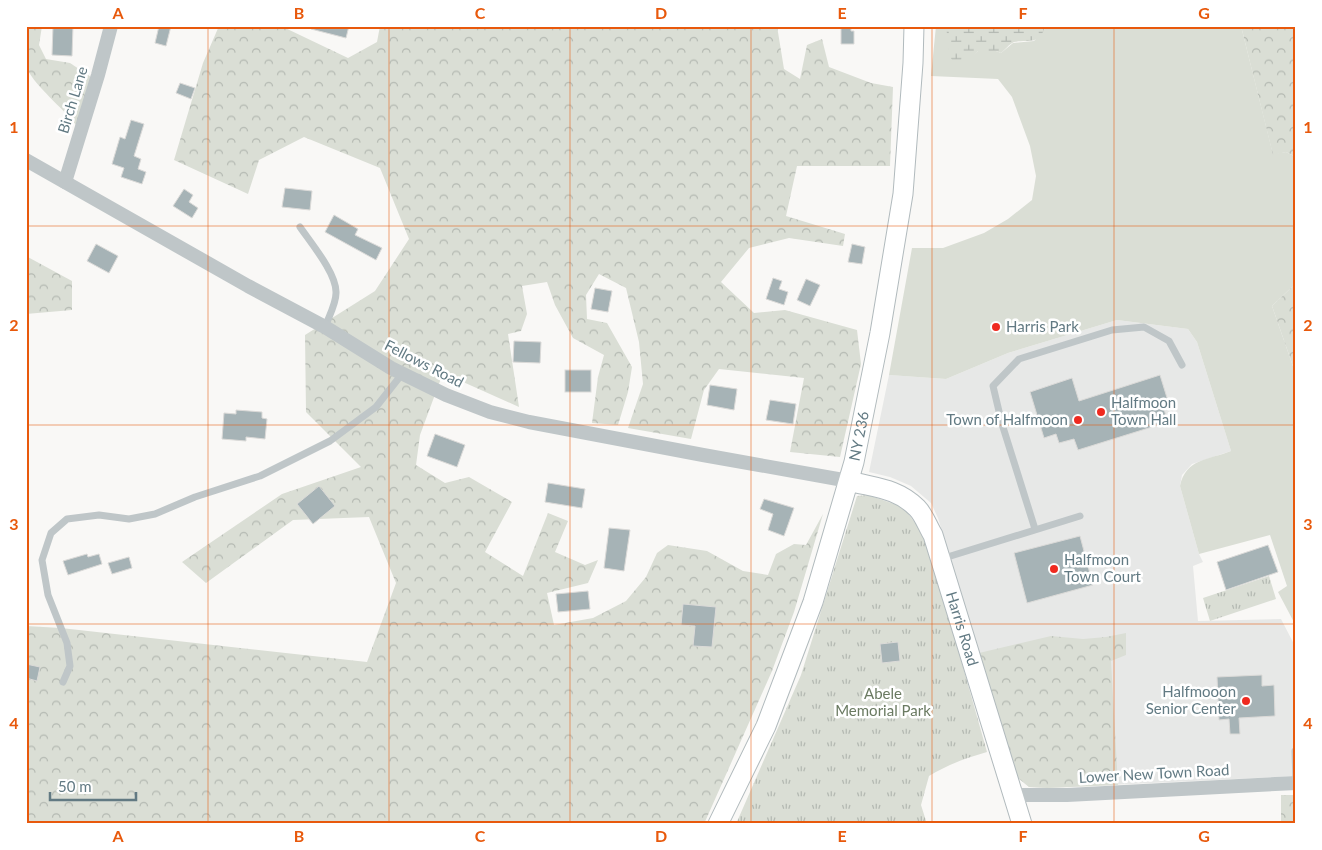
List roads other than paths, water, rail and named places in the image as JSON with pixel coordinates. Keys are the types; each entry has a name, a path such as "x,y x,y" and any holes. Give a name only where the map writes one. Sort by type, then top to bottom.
{"main road":[{"name":"NY 236","path":"718,824 766,726 813,602 849,481 880,332 903,194 914,26"},
{"name":"Harris Road","path":"849,481 889,489 918,509 933,535 1022,824"}],"street":[{"name":"Birch Lane","path":"65,182 111,26"},
{"name":"Fellows Road","path":"26,160 248,286 325,327 402,374 446,395 490,412 529,422 849,481"},
{"name":"Lower New Town Road","path":"1013,795 1296,783"}],"lane":[{"path":"300,227 334,279 335,298 325,327"},
{"path":"1035,530 1002,424 993,386 1019,359 1112,330 1144,327 1169,341 1182,365"},
{"path":"64,682 70,666 67,643 48,595 42,560 51,533 67,519 99,515 129,520 155,514 195,497 260,476 330,441 376,407 402,374"},
{"path":"940,559 1080,516"},
{"path":"1295,751 1296,783"}],"place":[{"name":"Harris Park","path":"996,327"},
{"name":"Halfmoon Town Hall","path":"1101,412"},
{"name":"Town of Halfmoon","path":"1078,420"},
{"name":"Halfmoon Town Court","path":"1054,569"},
{"name":"Halfmooon Senior Center","path":"1246,701"}],"park label":[{"name":"Abele Memorial Park","path":"883,702"}]}
